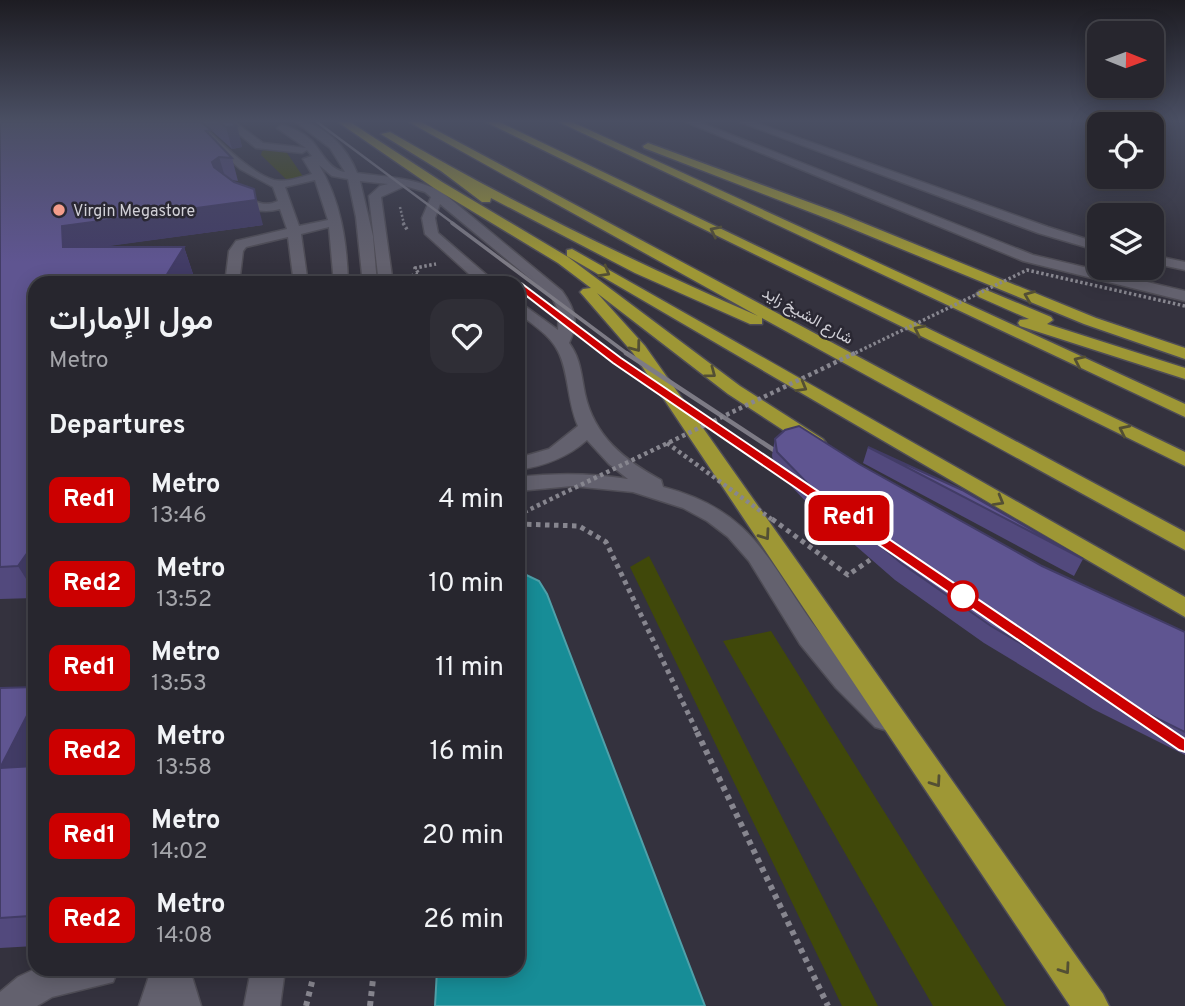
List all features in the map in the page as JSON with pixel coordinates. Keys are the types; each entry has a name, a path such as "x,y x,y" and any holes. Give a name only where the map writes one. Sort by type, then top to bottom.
{"highway":[{"path":"414,169 563,261 734,390 828,451"},
{"path":"445,169 670,285 741,316 825,346"},
{"path":"445,169 539,234 1185,608"},
{"name":"شارع الشيخ زايد","path":"500,169 1185,542"},
{"name":"شارع الشيخ زايد","path":"587,169 1185,460"},
{"path":"664,169 1185,411"},
{"path":"670,169 993,311 1076,341 1185,373"},
{"path":"698,169 1049,321 1185,373"},
{"path":"707,169 825,213 1090,321 1185,354"},
{"path":"497,218 582,287 625,332 1091,1006"}],"street":[{"path":"249,169 271,183 278,184 319,176"},
{"path":"315,169 335,222 340,276"},
{"path":"330,169 332,172 354,177 409,183 438,195 557,294 568,312 569,322 561,343"},
{"path":"349,169 354,177 367,243 369,276"},
{"path":"807,169 1028,258 1185,296"},
{"path":"875,169 1087,243"},
{"path":"392,276 375,196 389,187 409,183"},
{"path":"278,184 299,276"},
{"path":"227,186 251,207 271,208 284,202"},
{"path":"438,195 428,218 429,232 480,276"},
{"path":"233,276 237,248 248,242 335,222"},
{"path":"289,232 289,276"},
{"path":"1164,262 1185,266"},
{"path":"525,312 561,343 572,363 576,396 587,428 598,443 626,468 719,518 747,544 811,640 838,674 907,741"},
{"path":"525,465 564,449 587,428"},
{"path":"525,468 625,485 684,500"},
{"path":"11,1006 36,984 61,976"},
{"path":"157,1006 166,976"},
{"path":"175,976 183,1006"},
{"path":"262,1006 267,976"}],"path":[{"path":"400,223 406,223"},
{"path":"410,276 419,274 415,268 444,263"},
{"path":"525,512 1027,270 1185,306"},
{"path":"667,443 848,575 870,560"},
{"path":"525,524 579,526 606,542 828,1006"},
{"path":"306,1006 314,976"},
{"path":"370,1006 373,976"}],"green space":[{"path":"276,169 298,169 304,178 287,180"},
{"path":"649,556 878,1006 842,1006 630,567"},
{"path":"771,631 1006,1006 933,1006 723,641"}],"water":[{"path":"525,574 539,581 547,594 705,1006 435,1006 437,976 525,976"}],"building":[{"path":"0,169 217,169 234,182 254,189 256,200 62,226 63,247 184,247 166,276 28,276 28,552 18,566 0,567"},
{"path":"799,426 859,464 1042,566 1185,632 1185,732 1104,692 991,626 901,563 814,490 777,452 775,439 785,430"},
{"path":"868,447 962,490 1083,559"},
{"path":"28,687 28,714 0,768 0,688"},
{"path":"28,766 28,916 0,918 0,768"}],"railway":[{"path":"380,169 454,224"},
{"path":"452,223 523,276"},
{"path":"525,277 629,355"},
{"path":"539,301 610,355"},
{"path":"607,353 790,478"},
{"path":"629,355 789,460"}],"metro line":[{"name":"Red1","path":"525,290 617,360 1185,745"}],"place":[{"name":"Virgin Megastore","path":"59,210"}]}
